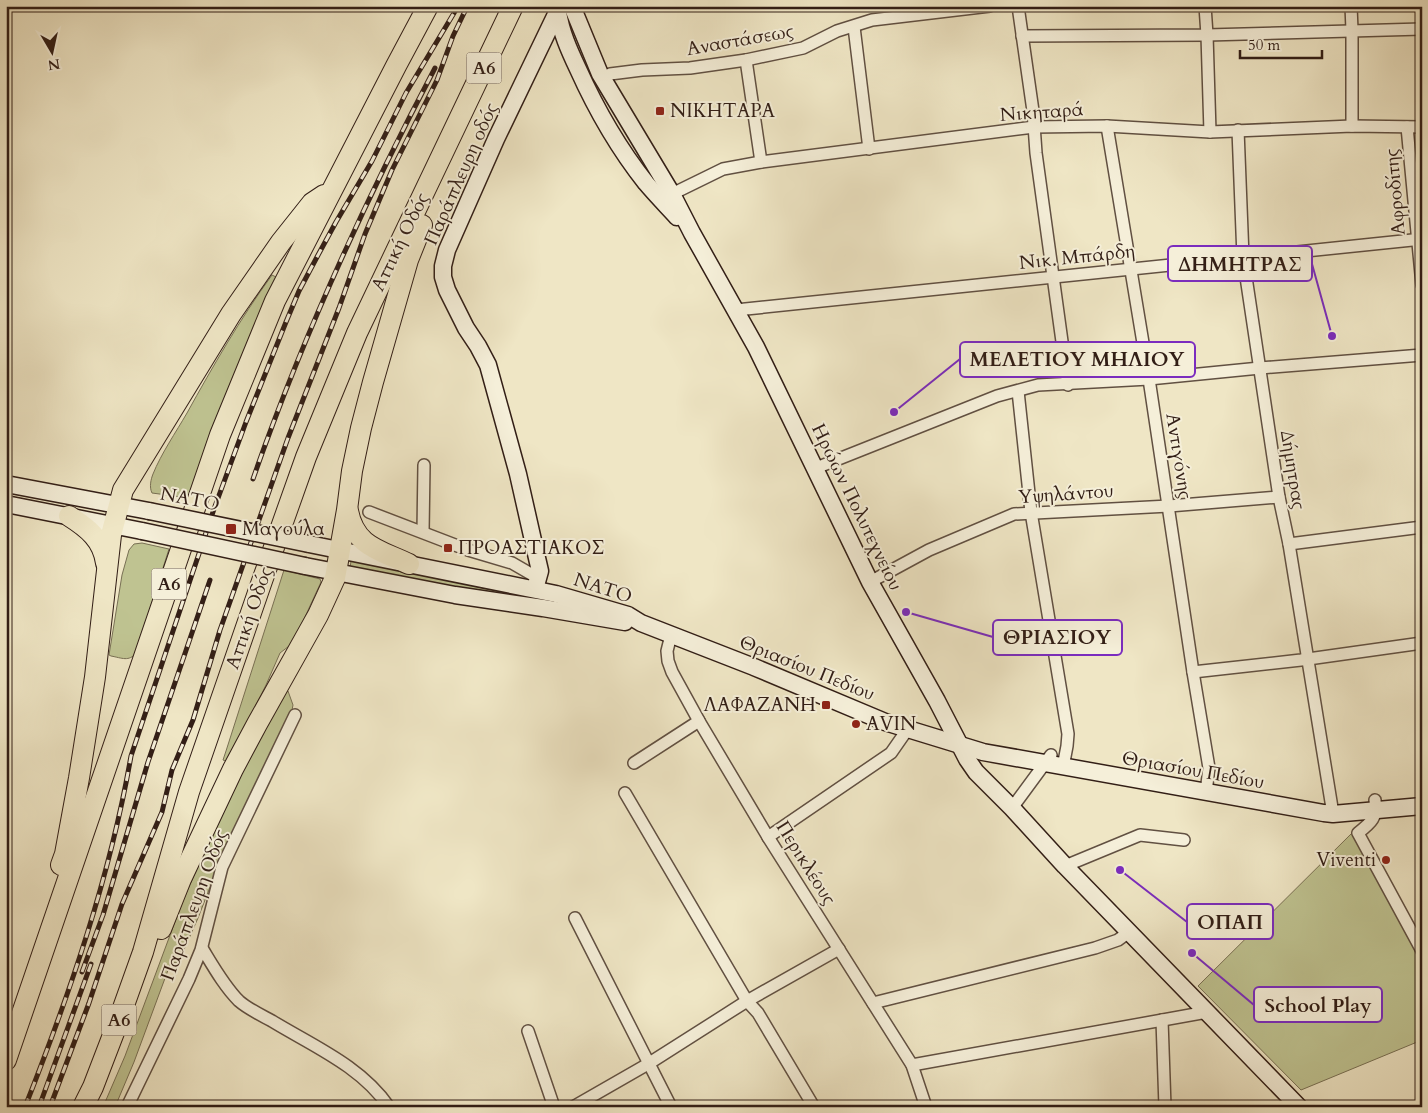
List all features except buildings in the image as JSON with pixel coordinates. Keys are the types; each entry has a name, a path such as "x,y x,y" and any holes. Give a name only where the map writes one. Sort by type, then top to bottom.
{"highway":[{"name":"Α6","path":"6,1060 220,436 275,301 428,6"},
{"name":"Αττική Οδός","path":"83,1107 118,1022 143,952 189,792 306,457 357,333 513,6"},
{"path":"143,952 163,927 181,879 234,769 318,616 337,573 352,471 373,382 408,260 440,182 454,129"},
{"path":"30,991 45,920 65,854 95,677 114,525 123,490 231,314 312,203 333,187"},
{"path":"347,510 355,533 364,542 409,564"},
{"path":"69,516 82,524 101,544 107,570"}],"main road":[{"path":"584,6 610,74 622,89 668,166 672,194"},
{"path":"563,8 560,26 567,46 602,115 629,160 647,184 692,233"},
{"name":"Παράπλευρη οδός","path":"536,584 540,571 527,512 488,365 453,304 443,277 443,266 447,250 458,225 544,39 563,8"},
{"name":"Ηρώων Πολυτεχνείου","path":"563,8 672,194 756,347 870,582 967,759 976,772 1012,808 1064,866 1299,1107"},
{"path":"544,39 553,36 567,46"},
{"name":"ΝΑΤΟ","path":"6,484 409,564 536,584 628,615 641,623"},
{"name":"ΝΑΤΟ","path":"6,504 337,573 455,595 621,622 641,623"},
{"name":"Θριασίου Πεδίου","path":"641,623 754,667 877,719 960,746 982,742 1056,761 1207,787 1316,802 1332,809 1376,805 1422,796"},
{"name":"Θριασίου Πεδίου","path":"1376,805 1422,806"}],"street":[{"name":"Αναστάσεως","path":"610,74 642,70 690,68 746,60 803,48 837,31 872,20 990,6"},
{"path":"1018,6 1068,385"},
{"path":"1205,6 1210,132"},
{"path":"1351,6 1352,126"},
{"path":"854,27 869,149"},
{"path":"1022,36 1207,35 1422,29"},
{"path":"746,60 761,162"},
{"name":"Νικηταρά","path":"672,194 723,169 761,162 1034,127 1107,126 1210,132 1352,126 1422,127"},
{"name":"Αντιγόνης","path":"1107,126 1150,379 1209,768 1207,787"},
{"name":"Αφροδίτης","path":"1406,127 1419,239 1422,284"},
{"name":"Δήμητρας","path":"1238,130 1243,257 1279,497 1289,544 1304,660 1332,809"},
{"name":"Νικ. Μπάρδη","path":"736,310 1419,239"},
{"path":"816,468 997,396 1038,386 1150,379 1422,355"},
{"path":"1012,808 1056,761 1067,746 1068,734 1031,512 1018,391"},
{"path":"423,532 424,465"},
{"name":"Υψηλάντου","path":"870,582 929,550 1014,514 1169,506 1279,497"},
{"path":"369,512 468,550 512,563 536,584"},
{"path":"1289,544 1422,527"},
{"name":"Περικλέους","path":"671,635 667,652 672,672 768,837 912,1065 926,1107"},
{"path":"1193,672 1304,660 1422,643"},
{"name":"Παράπλευρη Οδός","path":"126,1107 189,979 202,948 222,867 295,716"},
{"path":"634,763 699,721"},
{"path":"768,837 891,753 907,730"},
{"path":"625,793 747,1001 758,1013 814,1107"},
{"path":"1376,805 1373,819 1358,833 1422,951"},
{"path":"1064,866 1140,835 1184,840"},
{"path":"575,918 671,1107"},
{"path":"873,1003 1095,948 1118,940 1129,932"},
{"path":"202,948 227,987 240,1001 336,1058 359,1074 389,1107"},
{"path":"573,1107 648,1064 747,1001 839,949"},
{"path":"912,1065 1207,1012"},
{"path":"1162,1020 1165,1107"},
{"path":"528,1031 554,1107"}],"green space":[{"path":"272,275 278,278 189,498 152,493 150,486 152,478 164,451 227,343"},
{"path":"142,543 169,549 136,653 131,658 111,656 109,655 122,575 129,550 134,544"},
{"path":"351,561 543,596 541,602 350,568"},
{"path":"284,570 320,579 321,582 293,643 280,653 228,762 223,760"},
{"path":"286,691 288,691 293,705 291,715 228,841 178,963 171,962 134,1062 115,1107 103,1107 125,1056 182,903 205,850 249,758"},
{"path":"1353,832 1422,963 1422,1040 1301,1090 1198,986"}],"railway":[{"path":"25,1107 58,1021 87,934 112,846 131,756 214,509 246,422 299,291 336,222 372,161 406,93 457,8"},
{"path":"50,1107 89,1003 122,904 162,812 172,770 193,720 220,630 288,438 339,308 365,234 392,170 437,80 453,36 465,11"},
{"path":"253,479 292,374 336,270 384,168 435,68"},
{"path":"82,972 103,915 148,762 210,580"},
{"path":"39,1107 91,964"}],"place":[{"name":"ΝΙΚΗΤΑΡΑ","path":"660,111"},
{"name":"ΔΗΜΗΤΡΑΣ","path":"1332,336"},
{"name":"ΜΕΛΕΤΙΟΥ ΜΗΛΙΟΥ","path":"894,412"},
{"name":"Μαγούλα","path":"231,529"},
{"name":"ΠΡΟΑΣΤΙΑΚΟΣ","path":"448,548"},
{"name":"ΘΡΙΑΣΙΟΥ","path":"906,612"},
{"name":"ΛΑΦΑΖΑΝΗ","path":"826,705"},
{"name":"AVIN","path":"856,724"},
{"name":"Viventi","path":"1386,860"},
{"name":"ΟΠΑΠ","path":"1120,870"},
{"name":"School Play","path":"1192,953"}]}
